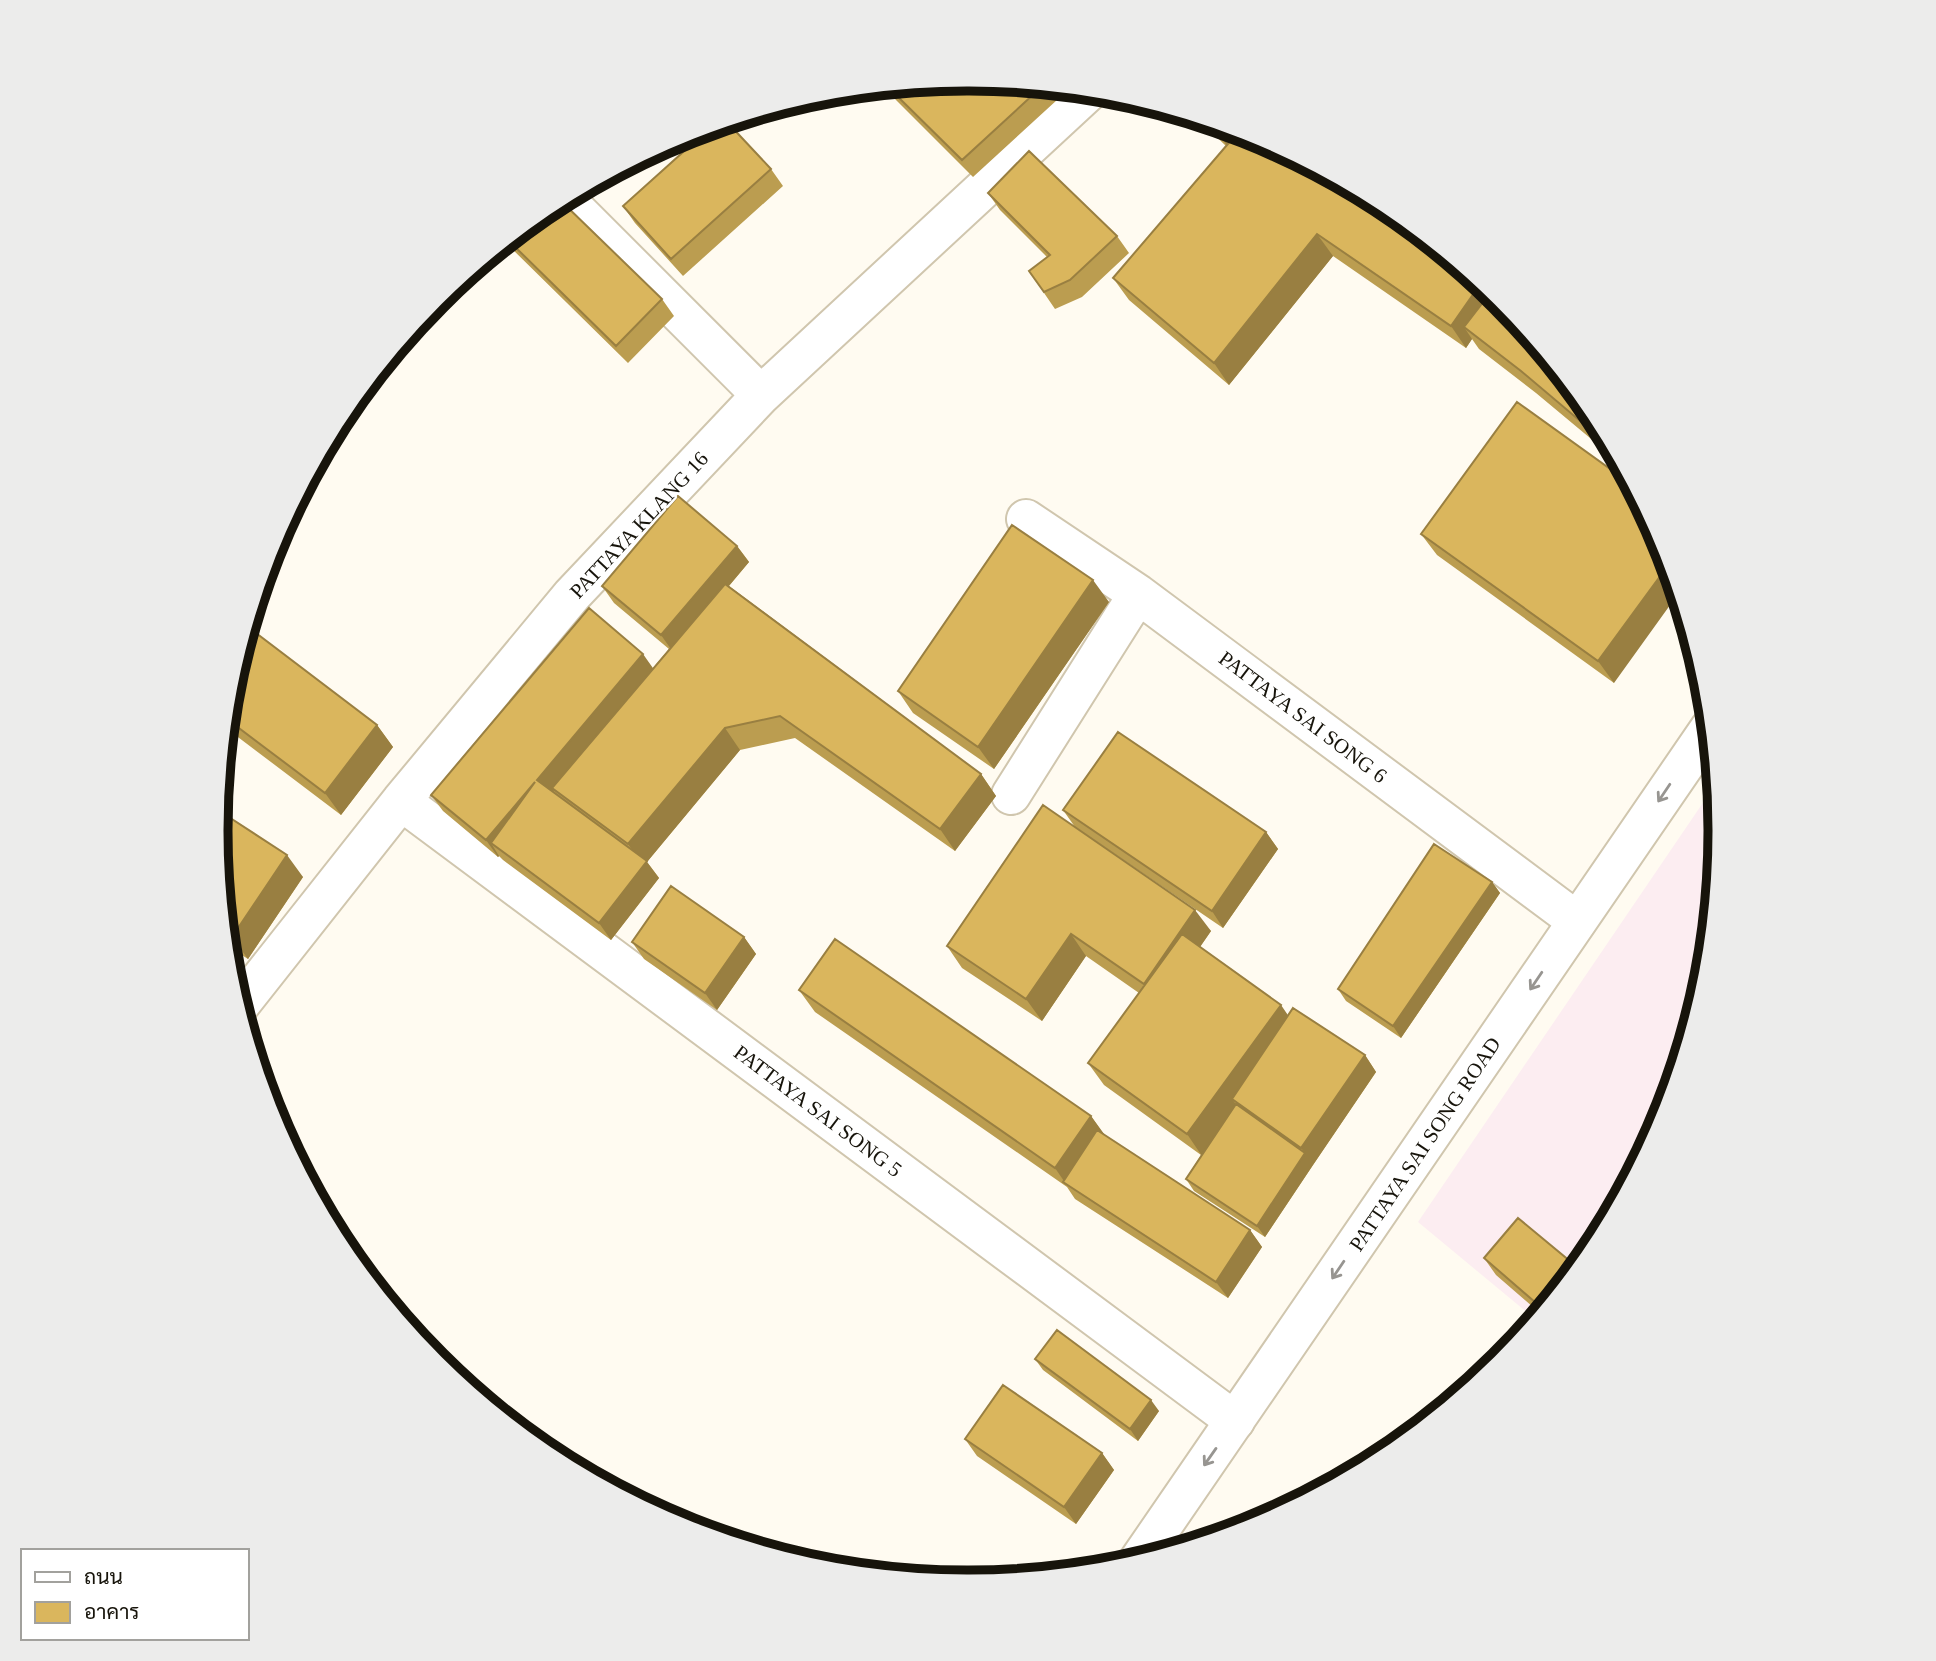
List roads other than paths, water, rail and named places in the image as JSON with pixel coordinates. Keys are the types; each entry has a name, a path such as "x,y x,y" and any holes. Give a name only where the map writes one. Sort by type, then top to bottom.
{"street":[{"name":"PATTAYA KLANG 16","path":"248,995 401,801 572,595 761,395 1080,100"},
{"path":"572,206 761,395"},
{"name":"PATTAYA SAI SONG 6","path":"1026,519 1138,594 1577,921"},
{"path":"1011,795 1138,594"},
{"name":"PATTAYA SAI SONG ROAD","path":"1148,1548 1702,740"},
{"name":"PATTAYA SAI SONG 5","path":"401,801 1235,1421"}]}
